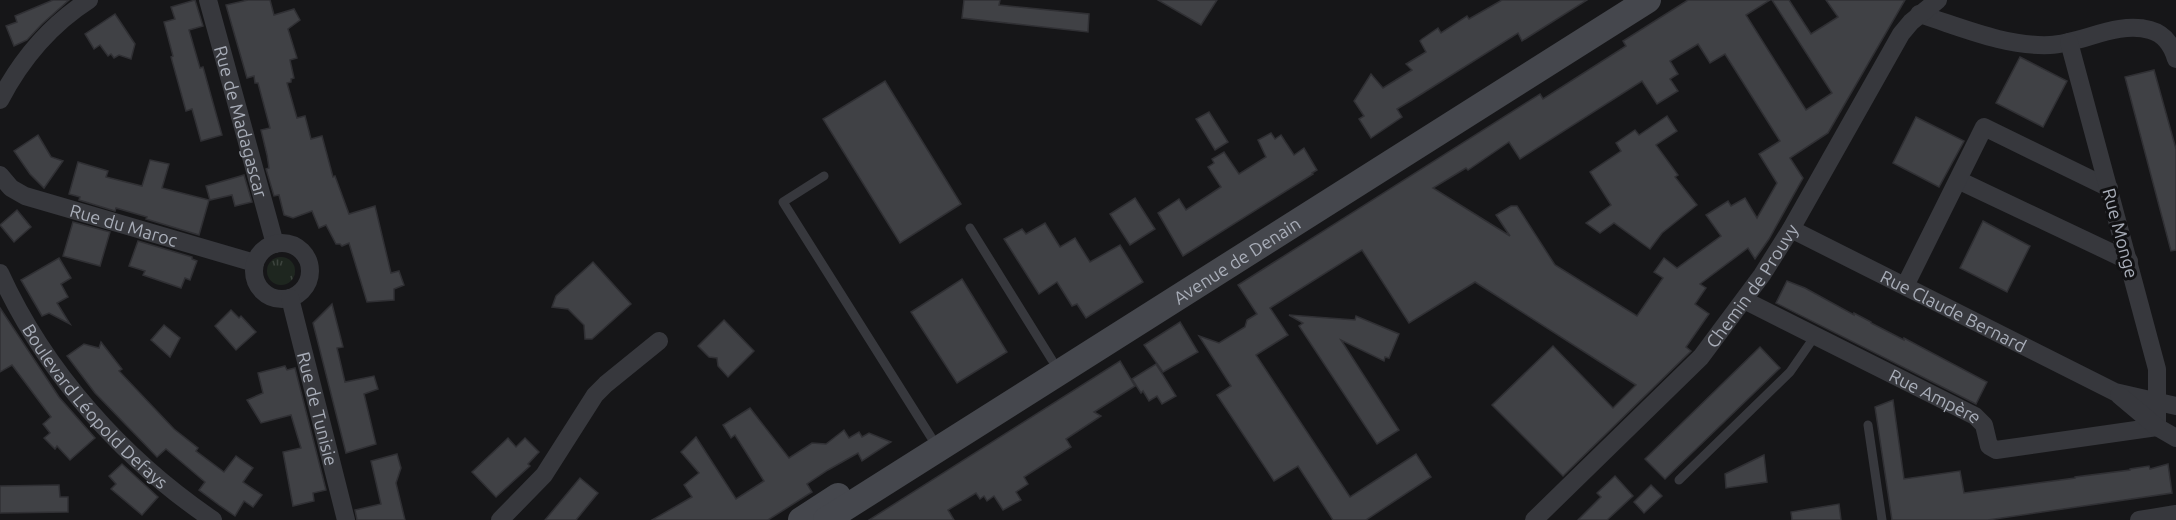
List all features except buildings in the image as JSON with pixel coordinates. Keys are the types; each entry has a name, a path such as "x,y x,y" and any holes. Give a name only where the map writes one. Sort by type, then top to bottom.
{"main road":[{"name":"Avenue de Denain","path":"801,520 1621,0"},
{"name":"Avenue de Denain","path":"826,520 1647,0"}],"street":[{"path":"0,100 35,47 52,29 89,0"},
{"name":"Rue de Madagascar","path":"208,0 275,244"},
{"name":"Chemin de Prouvy","path":"1534,520 1701,357 1791,229 1906,28 1938,0"},
{"path":"1920,14 2005,40 2042,45 2140,28 2164,37 2173,48 2176,59"},
{"name":"Rue Monge","path":"2069,42 2157,369 2157,427"},
{"path":"1905,286 1984,127 2109,188"},
{"name":"Rue du Maroc","path":"0,175 11,188 26,196 255,263"},
{"path":"1958,180 2129,261"},
{"name":"Rue Claude Bernard","path":"1791,229 2115,392 2157,427 2176,438"},
{"path":"285,243 295,246 308,262 310,275 306,285 290,298 276,299 263,292 254,277 255,263 264,249 275,244 285,243"},
{"name":"Boulevard Léopold Defays","path":"0,273 15,304 46,354 97,419 139,463 213,520"},
{"name":"Rue de Tunisie","path":"290,298 346,520"},
{"name":"Rue Ampère","path":"1743,300 1975,416 1984,425 1989,446 1996,450 2157,427"},
{"path":"500,520 544,475 596,395 606,384 659,341"},
{"name":"Rue Claude Bernard","path":"2115,392 2176,406"},
{"path":"2139,520 2176,514"}],"lane":[{"path":"824,176 783,202 932,437"},
{"path":"970,228 1052,360"},
{"path":"1679,480 1790,372 1815,336"},
{"path":"1868,425 1882,520"}],"green space":[{"path":"281,257 291,261 295,271 291,281 281,285 271,281 267,271 271,261"}]}
